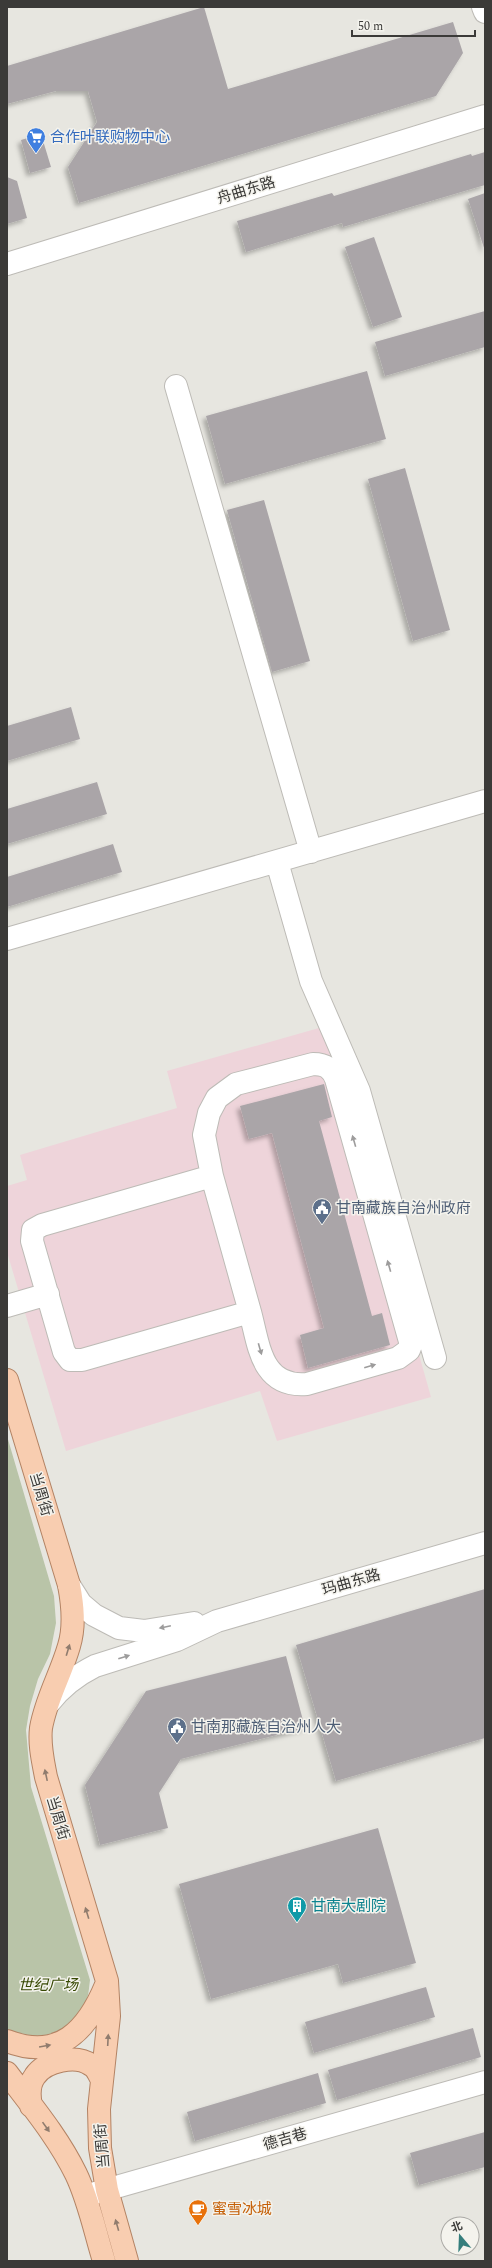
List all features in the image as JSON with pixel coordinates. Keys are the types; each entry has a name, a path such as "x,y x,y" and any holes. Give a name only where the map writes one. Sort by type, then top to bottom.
{"main road":[{"name":"当周街","path":"7,1380 69,1585 73,1607 72,1630 65,1660 46,1706 41,1741 46,1777 107,1981 109,2016 99,2125 102,2162 107,2190 127,2261"},
{"path":"7,2041 21,2046 42,2048 62,2042 79,2030 88,2020 96,2007 107,1981"},
{"path":"31,2106 31,2083 40,2070 48,2065 66,2060 82,2060 93,2065 102,2080"},
{"name":"当周街","path":"7,2073 64,2153 85,2196 104,2261"}],"street":[{"path":"483,7 485,12"},
{"name":"舟曲东路","path":"7,264 485,116"},
{"path":"176,386 311,852"},
{"path":"7,939 485,802"},
{"path":"277,862 311,981 359,1091 435,1358"},
{"path":"313,1064 321,1064 329,1067 336,1079 411,1345 409,1350 398,1358 307,1384 291,1383 273,1374 266,1366 250,1312 204,1145 205,1127 212,1105 223,1092 236,1084 313,1064"},
{"path":"212,1176 37,1227 31,1236 64,1352 70,1360 75,1361 250,1312"},
{"path":"7,1306 48,1294"},
{"name":"玛曲东路","path":"217,1621 485,1543"},
{"path":"69,1585 81,1604 94,1615 119,1628 144,1631 217,1621"},
{"path":"46,1706 58,1691 82,1672 95,1666 177,1640 217,1621"},
{"name":"德吉巷","path":"85,2196 485,2082"}],"shaded area":[{"path":"326,1026 431,1397 277,1441 260,1391 66,1451 7,1252 7,1186 27,1180 20,1155 177,1108 167,1071"}],"green space":[{"name":"世纪广场","path":"7,1436 54,1596 56,1623 50,1654 38,1679 30,1706 26,1730 31,1787 90,1980 87,1999 78,2015 71,2023 55,2034 46,2038 37,2039 27,2038 7,2031"}],"building":[{"path":"204,7 228,89 453,22 463,53 436,96 79,203 68,167 97,122 88,91 56,91 7,104 7,66"},
{"path":"41,134 51,167 30,173 21,140"},
{"path":"485,152 485,185 343,227 342,223 246,252 237,221 332,193 334,196 471,154 472,156"},
{"path":"7,177 17,181 27,218 7,224"},
{"path":"485,193 485,251 468,199"},
{"path":"374,237 402,317 373,327 345,247"},
{"path":"485,311 485,347 385,376 375,342"},
{"path":"367,371 386,439 225,484 206,416"},
{"path":"405,468 450,630 413,641 368,479"},
{"path":"264,500 310,661 272,672 227,510"},
{"path":"71,707 80,739 7,761 7,726"},
{"path":"97,782 107,814 7,844 7,809"},
{"path":"113,844 122,872 7,907 7,877"},
{"name":"甘南藏族自治州政府","path":"324,1084 332,1117 319,1121 372,1316 382,1313 390,1345 308,1368 300,1335 324,1328 272,1133 249,1139 240,1106"},
{"path":"485,1589 485,1738 336,1781 296,1645"},
{"name":"甘南那藏族自治州人大","path":"286,1656 305,1728 181,1759 159,1793 168,1828 100,1845 85,1785 146,1691"},
{"name":"甘南大剧院","path":"378,1828 416,1963 343,1983 338,1964 211,1999 179,1884"},
{"path":"426,1987 435,2017 314,2053 305,2022"},
{"path":"473,2028 481,2057 337,2100 328,2070"},
{"path":"318,2073 326,2103 195,2141 187,2112"},
{"path":"485,2132 485,2167 419,2185 410,2153"}],"place":[{"name":"合作叶联购物中心","path":"36,154"},
{"name":"甘南藏族自治州政府","path":"322,1225"},
{"name":"甘南那藏族自治州人大","path":"177,1744"},
{"name":"甘南大剧院","path":"297,1923"},
{"name":"蜜雪冰城","path":"198,2226"}]}
